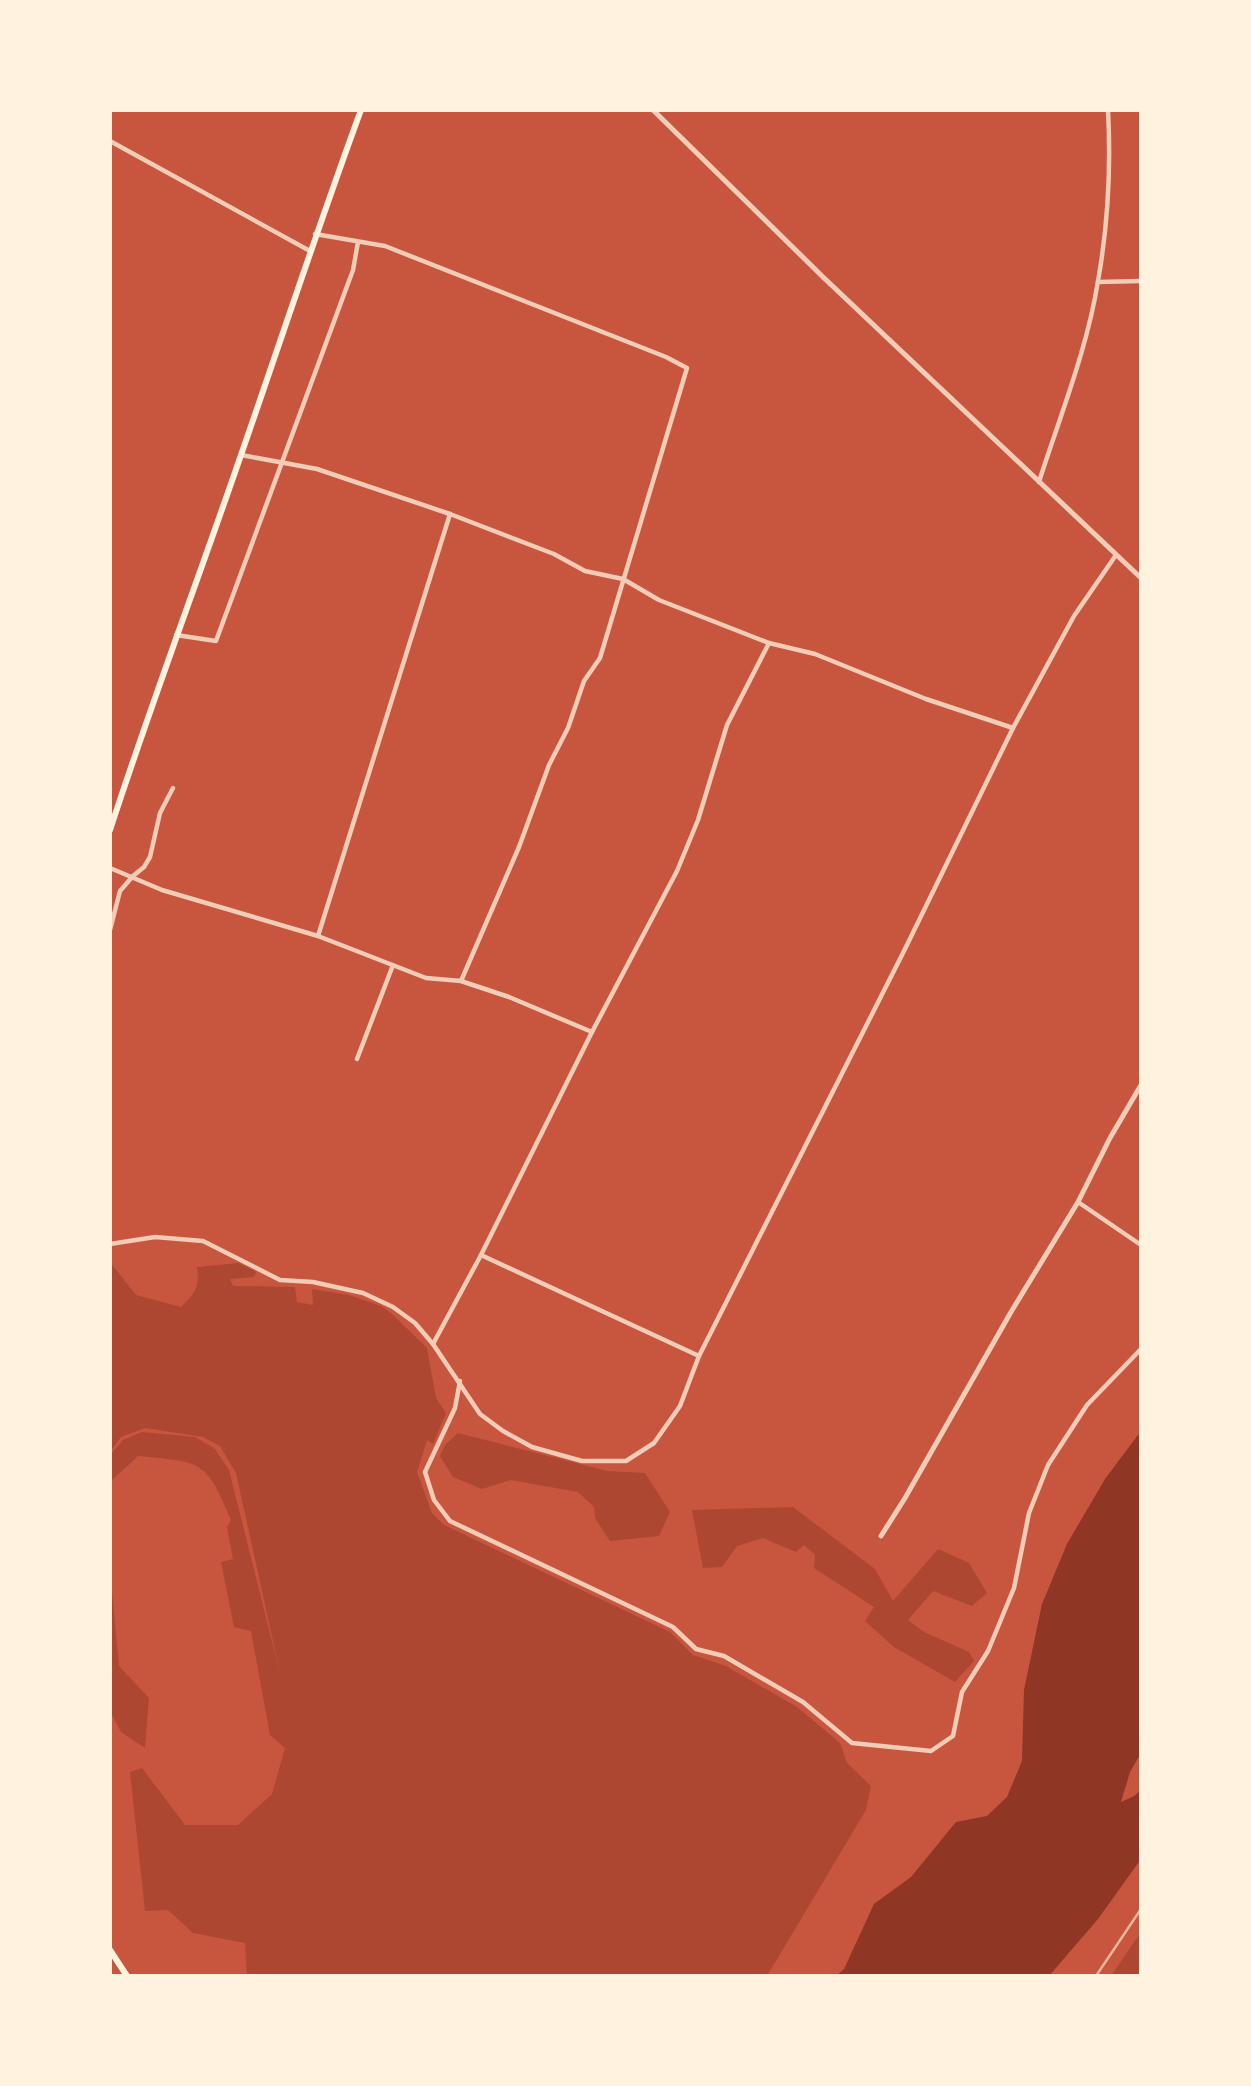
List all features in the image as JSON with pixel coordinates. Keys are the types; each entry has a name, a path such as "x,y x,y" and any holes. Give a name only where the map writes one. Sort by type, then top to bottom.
{"main road":[{"path":"110,830 361,110"},
{"path":"110,1950 127,1976"}],"street":[{"path":"653,110 1141,578"},
{"path":"1039,483 1081,354 1098,282 1109,179 1108,110"},
{"path":"110,141 310,251"},
{"path":"316,234 385,246 666,357 687,368 600,658 584,681 568,728 549,765 519,847 461,981"},
{"path":"176,635 216,641 353,270 358,242"},
{"path":"1098,282 1141,281"},
{"path":"241,455 317,469 450,514 554,554 585,572 623,579 659,600 769,643 816,654 926,699 1013,728"},
{"path":"318,936 450,514"},
{"path":"110,1244 155,1237 203,1241 280,1280 313,1282 363,1293 393,1307 415,1323 433,1343 480,1414 532,1447 582,1461 626,1461 654,1443 680,1406 699,1356 904,951 1013,728 1074,617 1116,555"},
{"path":"433,1343 481,1255 592,1032 677,871 698,820 727,725 769,643"},
{"path":"110,930 120,891 144,867 150,857 160,813 173,788"},
{"path":"110,868 162,890 318,936 426,978 461,981 509,997 592,1032"},
{"path":"357,1059 393,965"},
{"path":"881,1536 1078,1202 1110,1138 1141,1085"},
{"path":"1078,1202 1141,1245"},
{"path":"481,1255 699,1356"},
{"path":"460,1381 455,1408 425,1472 434,1500 450,1521 673,1627 696,1648 724,1656 803,1702 852,1743 930,1751 953,1736 962,1692 988,1651 1014,1588 1029,1513 1048,1465 1087,1405 1141,1349"}],"shaded area":[{"path":"110,1262 136,1295 181,1307 195,1289 198,1280 197,1267 239,1263 256,1272 254,1277 230,1279 233,1286 295,1287 297,1302 313,1305 312,1289 349,1295 381,1306 427,1348 436,1398 446,1413 433,1444 427,1440 417,1472 432,1513 444,1525 670,1632 693,1655 726,1666 797,1707 840,1743 847,1763 871,1786 866,1810 767,1976 247,1976 245,1943 193,1933 168,1910 145,1911 130,1772 142,1768 185,1825 238,1825 272,1794 285,1748 270,1735 251,1631 234,1627 221,1562 233,1559 227,1527 231,1520 215,1485 199,1467 189,1463 138,1456 110,1482 110,1455 123,1440 142,1432 195,1437 215,1449 229,1470 280,1673 236,1473 220,1446 203,1437 145,1428 121,1437 110,1452"},
{"path":"1141,1431 1141,1753 1130,1772 1121,1802 1141,1790 1141,1859 1098,1919 1049,1976 836,1976 844,1969 874,1904 911,1877 956,1822 987,1816 1007,1797 1022,1761 1024,1690 1042,1604 1067,1544 1105,1479"},
{"path":"458,1433 607,1471 645,1473 670,1512 659,1536 610,1541 595,1518 594,1507 578,1492 511,1480 482,1489 453,1477 440,1456 445,1445"},
{"path":"793,1507 875,1569 893,1601 938,1549 969,1563 987,1593 972,1606 933,1591 908,1620 924,1632 969,1652 974,1661 955,1682 894,1647 865,1621 874,1607 814,1568 815,1555 804,1545 796,1552 763,1538 737,1546 722,1567 703,1568 692,1510"},
{"path":"110,1569 119,1666 149,1698 145,1748 121,1732 110,1711"},
{"path":"1141,1932 1141,1976 1111,1976"}],"railway":[{"path":"1096,1976 1141,1909"}]}
